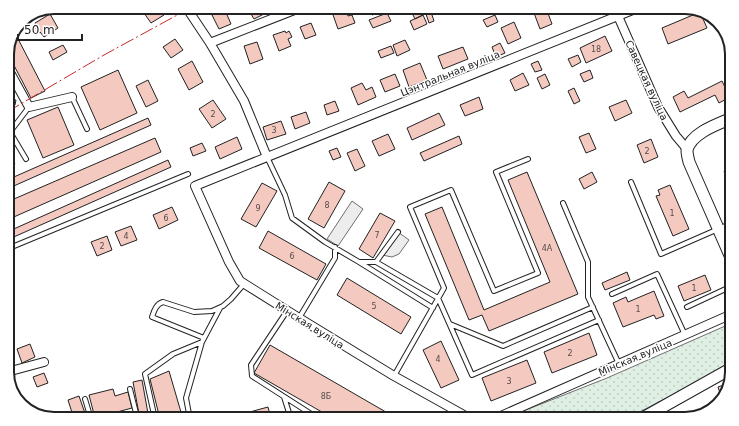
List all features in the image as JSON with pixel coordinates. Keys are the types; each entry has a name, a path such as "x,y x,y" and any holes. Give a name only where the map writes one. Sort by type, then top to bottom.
{"main road":[{"path":"725,122 699,134 692,141 688,149 689,162 725,244"},
{"path":"653,412 725,372"}],"street":[{"path":"191,14 210,43 244,101 267,157"},
{"path":"210,43 284,14"},
{"name":"Савецкая вуліца","path":"617,14 658,107 676,136 688,149"},
{"name":"Цэнтральная вуліца","path":"195,186 625,14"},
{"path":"14,79 29,106 72,97"},
{"name":"Мінская вуліца","path":"195,186 229,262 236,276 244,284 394,376 459,412"},
{"name":"Мінская вуліца","path":"510,412 725,317"},
{"path":"14,370 44,362"}],"lane":[{"path":"72,97 87,129"},
{"path":"14,127 29,106"},
{"path":"14,139 26,160"},
{"path":"267,157 285,195 292,218 325,242 336,247 433,308"},
{"path":"394,376 444,288 410,207 451,190 494,291 538,272 496,172 528,159"},
{"path":"14,246 188,174"},
{"path":"631,182 661,254 725,226"},
{"path":"563,203 588,262 588,296 619,364"},
{"path":"376,262 398,232"},
{"path":"299,318 335,258 336,247"},
{"path":"359,262 376,262 438,298 472,375 599,320"},
{"path":"612,294 657,274 685,335"},
{"path":"203,340 152,317 156,306 163,302 194,312 212,311 231,299 244,284"},
{"path":"687,307 725,289"},
{"path":"189,412 186,398 203,340 220,307"},
{"path":"450,324 503,346 593,307"},
{"path":"288,311 250,365 252,376 308,412"},
{"path":"153,412 145,374 173,354 203,340"},
{"path":"130,389 136,412"},
{"path":"284,397 289,412"},
{"path":"85,399 88,412"}],"green space":[{"path":"725,326 725,368 639,412 521,412 607,378"}],"shaded area":[{"path":"352,201 363,209 338,246 327,239"},
{"path":"398,232 409,240 399,254 392,257 382,255"}],"building":[{"path":"50,14 58,28 44,37 40,32 36,35 33,29 37,27 35,23"},
{"path":"145,14 163,14 164,15 151,23"},
{"path":"227,14 231,24 219,29 212,15"},
{"path":"251,14 264,14 254,19"},
{"path":"333,14 347,14 348,16 352,15 355,23 338,29"},
{"path":"388,14 391,21 373,28 369,20"},
{"path":"412,14 422,14 423,15 415,19"},
{"path":"426,14 432,14 434,21 429,23"},
{"path":"534,14 548,14 552,24 540,29"},
{"path":"423,15 427,24 414,30 410,21"},
{"path":"495,15 498,22 487,27 483,20"},
{"path":"694,15 703,18 707,28 668,44 662,28"},
{"path":"514,22 521,38 508,44 501,28"},
{"path":"311,23 316,35 305,39 300,27"},
{"path":"285,31 286,33 289,31 292,37 288,39 291,46 279,51 273,35"},
{"path":"605,36 612,51 586,63 580,48"},
{"path":"17,38 45,91 31,98 14,65 14,51"},
{"path":"175,39 183,50 171,58 163,47"},
{"path":"405,40 410,50 397,56 393,45"},
{"path":"257,42 263,59 250,64 244,46"},
{"path":"500,43 505,53 496,57 492,47"},
{"path":"63,45 67,52 53,60 49,52"},
{"path":"391,46 394,53 381,58 378,51"},
{"path":"463,47 468,59 443,69 438,56"},
{"path":"578,55 581,62 572,67 568,59"},
{"path":"192,61 203,82 189,90 178,69"},
{"path":"538,61 542,70 535,72 531,64"},
{"path":"420,63 427,80 409,87 403,70"},
{"path":"118,70 137,113 100,130 81,87"},
{"path":"590,70 593,78 584,82 580,74"},
{"path":"523,73 529,85 515,91 510,80"},
{"path":"395,74 400,86 385,92 380,80"},
{"path":"545,74 550,85 542,89 537,78"},
{"path":"148,80 158,101 146,107 136,86"},
{"path":"722,81 725,87 725,100 719,103 715,95 680,112 673,97 684,91 688,98"},
{"path":"362,83 366,90 372,87 376,97 358,105 351,88"},
{"path":"574,88 580,101 574,104 568,91"},
{"path":"479,97 483,109 465,116 460,105"},
{"path":"213,100 226,119 212,128 199,109"},
{"path":"626,100 632,113 615,121 609,107"},
{"path":"335,101 339,111 327,115 324,105"},
{"path":"58,107 74,145 43,158 27,120"},
{"path":"306,112 310,123 295,129 291,117"},
{"path":"439,113 445,125 412,140 407,128"},
{"path":"148,118 151,125 14,186 14,177"},
{"path":"281,121 286,134 267,140 263,127"},
{"path":"589,133 596,149 586,153 579,137"},
{"path":"388,134 395,149 379,156 372,141"},
{"path":"459,136 462,144 424,161 420,153"},
{"path":"237,137 242,149 220,159 215,147"},
{"path":"155,138 161,152 14,217 14,199"},
{"path":"651,139 658,157 644,163 637,145"},
{"path":"202,143 206,151 193,156 190,148"},
{"path":"337,148 341,157 333,160 329,151"},
{"path":"357,149 365,166 355,171 347,153"},
{"path":"168,160 171,167 14,237 14,229"},
{"path":"527,172 578,294 489,331 482,315 469,320 425,214 442,207 484,310 550,282 508,180"},
{"path":"592,172 597,182 584,189 579,179"},
{"path":"329,182 345,191 324,228 308,219"},
{"path":"262,183 277,191 256,227 241,219"},
{"path":"670,185 689,229 673,236 656,196 660,195 658,190"},
{"path":"172,207 178,220 159,229 153,215"},
{"path":"380,213 395,221 373,258 359,249"},
{"path":"131,226 137,240 121,246 115,232"},
{"path":"268,231 326,264 317,280 259,248"},
{"path":"107,236 112,250 97,256 91,242"},
{"path":"627,272 630,280 605,290 602,283"},
{"path":"705,275 711,290 684,301 678,286"},
{"path":"347,278 411,317 401,334 337,295"},
{"path":"654,291 664,316 656,319 654,315 623,327 613,303 626,297 628,302"},
{"path":"589,333 597,355 552,373 544,352"},
{"path":"441,341 459,380 441,388 423,350"},
{"path":"30,344 35,357 22,363 17,349"},
{"path":"270,345 386,412 322,412 254,373"},
{"path":"527,360 536,383 491,401 482,378"},
{"path":"169,371 181,412 158,412 150,379"},
{"path":"44,373 48,383 37,387 33,377"},
{"path":"142,380 148,412 139,412 133,382"},
{"path":"723,385 720,392 718,387"},
{"path":"113,389 115,396 128,392 132,408 117,412 93,412 89,395"},
{"path":"79,396 85,412 72,412 68,400"},
{"path":"268,407 269,412 250,412"}],"power":[{"path":"14,108 104,55 179,14"}]}
